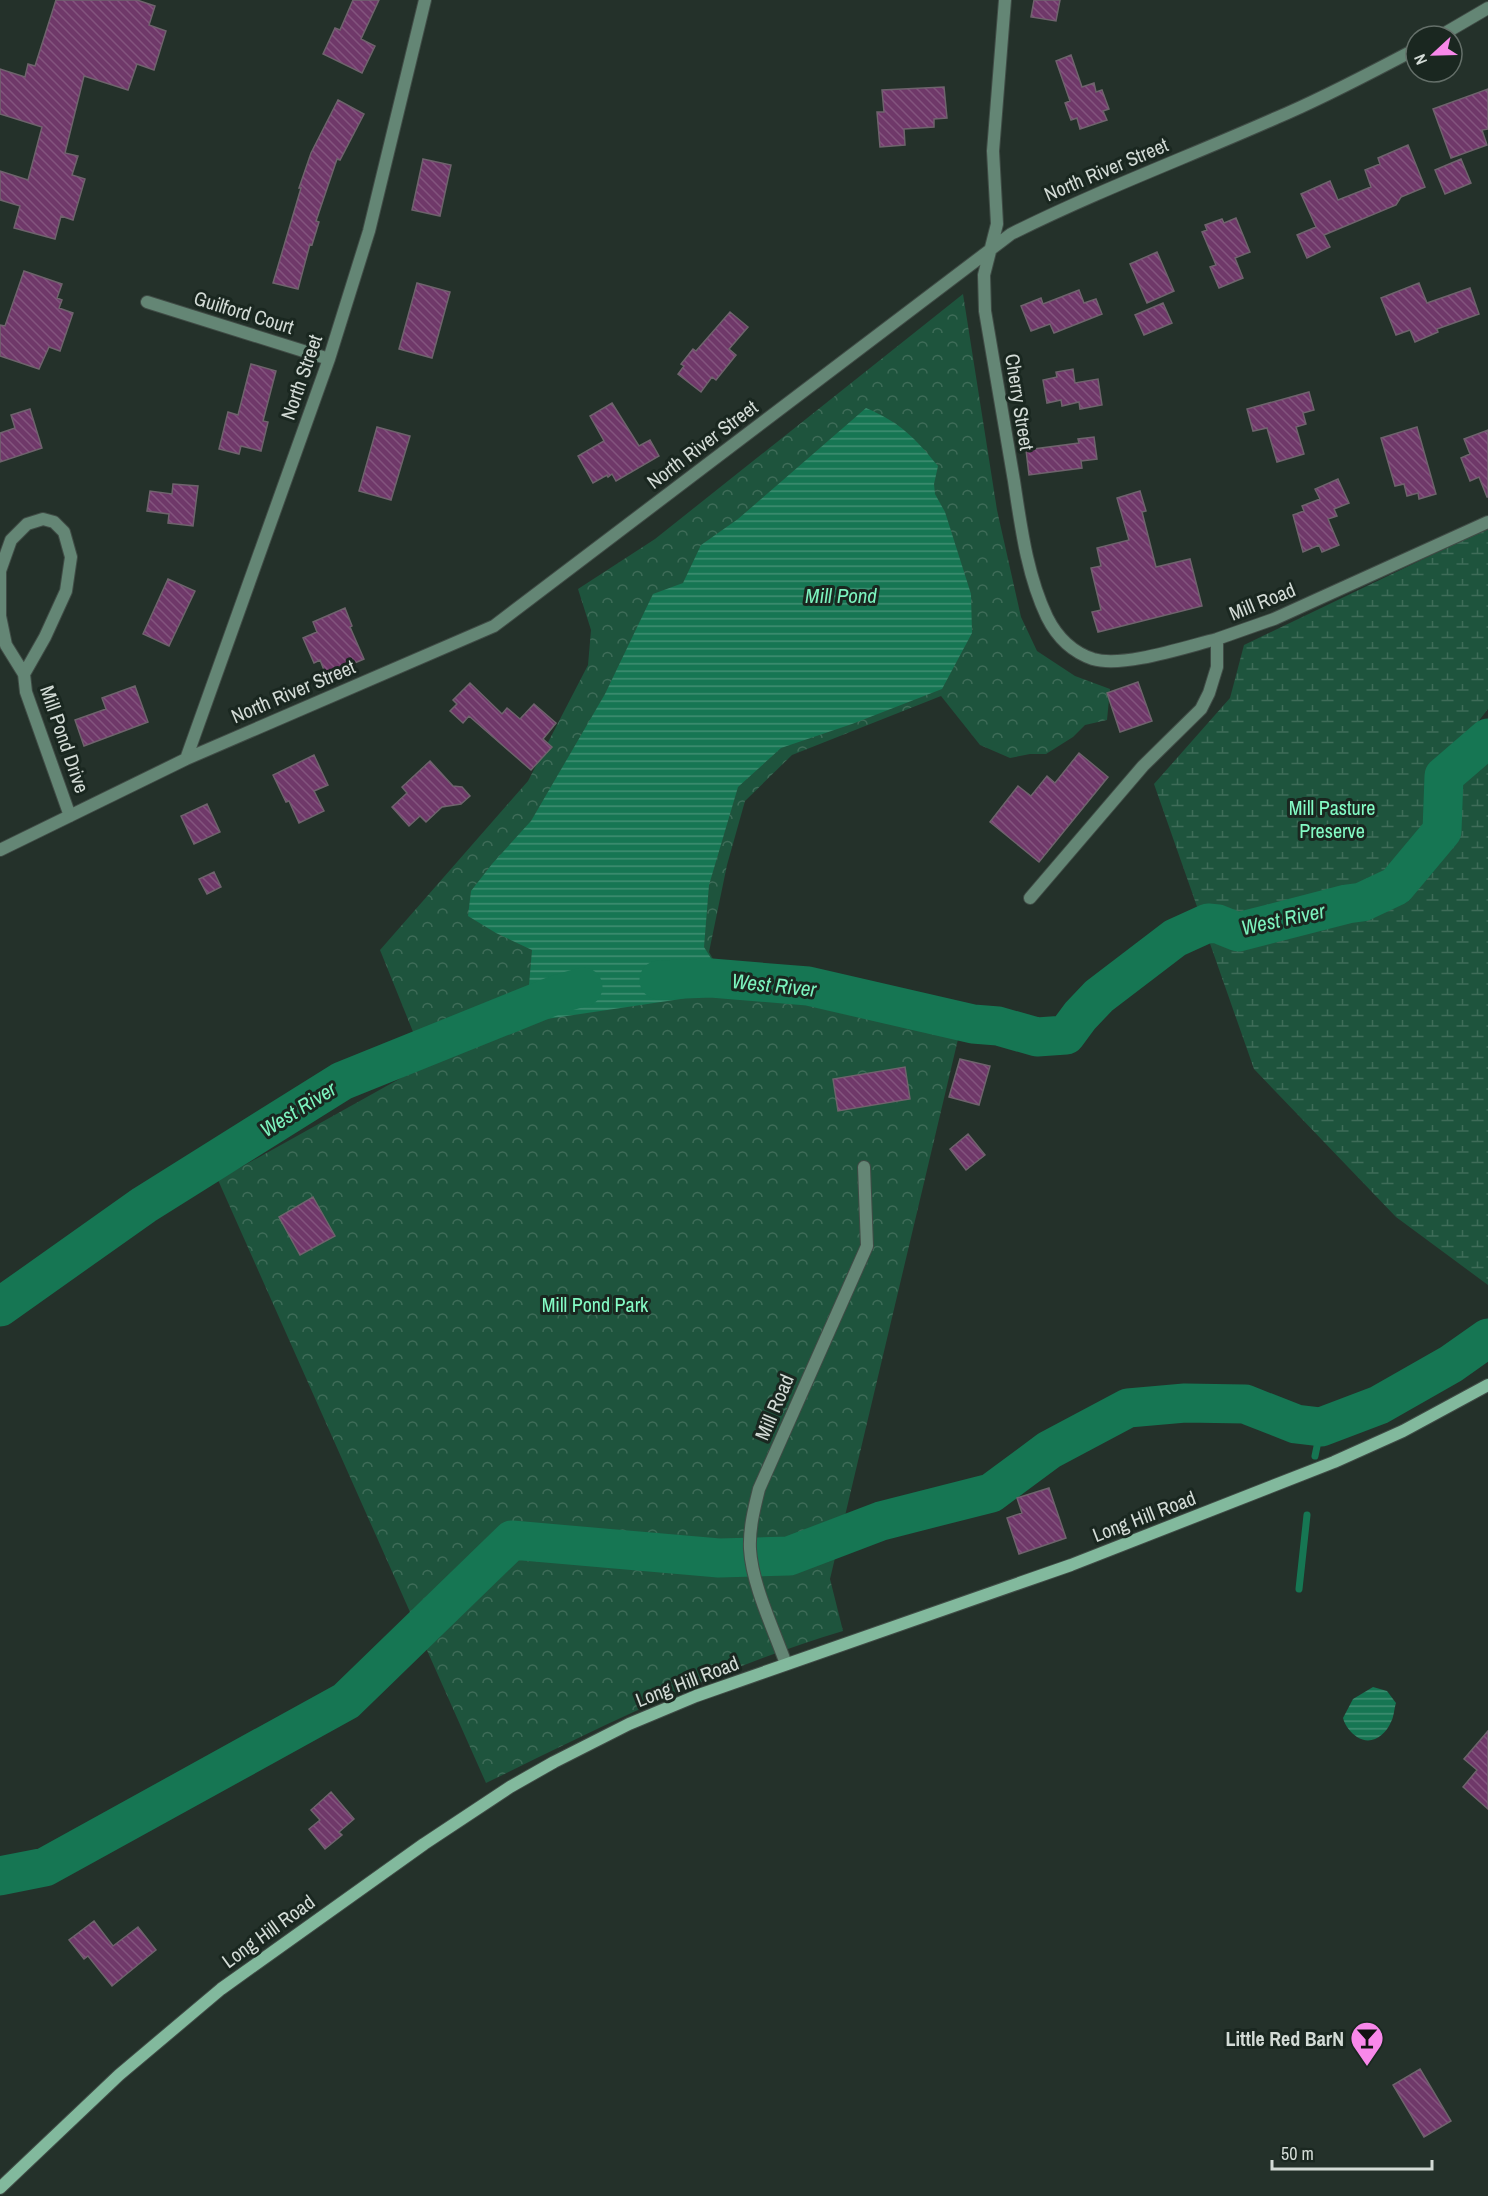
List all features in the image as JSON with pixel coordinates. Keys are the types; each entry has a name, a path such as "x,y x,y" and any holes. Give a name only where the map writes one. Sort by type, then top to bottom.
{"street":[{"name":"North Street","path":"186,759 329,359 369,231 426,0"},
{"name":"Cherry Street","path":"1005,0 993,151 997,224 988,251 984,275 985,311 1025,548 1039,596 1055,630 1066,644 1082,655 1107,661 1122,661 1217,639"},
{"path":"1461,24 1488,8"},
{"name":"North River Street","path":"0,850 186,759 494,626 1011,234 1062,208 1279,117 1404,55"},
{"name":"Guilford Court","path":"147,302 329,359"},
{"name":"Mill Pond Drive","path":"24,675 66,591 71,557 64,532 54,522 42,519 27,524 11,540 0,571 0,616 6,645 24,675 26,692 70,816"},
{"name":"Mill Road","path":"1030,898 1143,766 1201,709 1217,667 1217,639 1274,619 1488,522"},
{"name":"Mill Road","path":"786,1664 754,1573 750,1548 752,1519 759,1490 867,1246 864,1167"},
{"name":"Long Hill Road","path":"0,2188 118,2075 221,1989 478,1808 554,1762 600,1738 696,1695 1071,1565 1334,1462 1403,1431 1488,1385"}],"green space":[{"name":"Mill Pond Park","path":"963,294 997,510 1021,617 1037,651 1075,676 1110,689 1107,720 1085,725 1073,737 1046,754 1010,758 980,745 941,696 792,755 745,801 727,865 709,952 722,975 793,979 964,1014 830,1579 843,1631 706,1680 486,1783 218,1180 426,1064 380,950 528,781 588,665 591,630 578,589 655,539"},
{"name":"Mill Pasture Preserve","path":"1488,528 1488,709 1470,732 1488,747 1488,1285 1396,1217 1254,1069 1154,784 1230,698 1244,645"}],"water":[{"name":"Mill Pond","path":"866,408 889,419 906,432 938,466 934,484 935,494 945,512 971,594 972,633 942,689 852,724 781,748 738,787 709,885 704,947 714,963 708,993 540,1020 528,997 532,950 496,933 468,916 471,891 531,821 605,694 653,594 683,583 701,545 738,519"},
{"path":"1373,1687 1387,1691 1396,1703 1392,1720 1385,1732 1372,1740 1362,1740 1353,1733 1343,1718 1353,1699"}],"building":[{"path":"56,0 137,0 155,6 149,25 166,31 154,70 137,64 128,90 84,76 65,153 78,156 72,175 85,179 73,220 61,216 55,239 14,228 20,206 0,200 0,171 28,180 42,127 0,114 0,69 25,77 28,64 35,66"},
{"path":"353,0 379,0 361,39 375,46 362,73 323,54 335,28 340,30"},
{"path":"1034,0 1060,0 1056,21 1031,17"},
{"path":"1071,55 1082,87 1094,83 1096,92 1102,90 1109,109 1103,111 1107,120 1080,129 1077,118 1071,120 1065,103 1070,101 1056,61"},
{"path":"944,87 947,118 934,119 934,127 904,129 905,145 880,147 877,112 884,112 882,90"},
{"path":"1488,89 1488,129 1482,130 1487,145 1451,158 1433,109"},
{"path":"338,100 364,114 340,160 337,159 316,221 319,222 312,245 310,244 298,289 273,283 311,153"},
{"path":"1408,145 1425,187 1401,197 1396,205 1324,235 1330,247 1307,258 1297,235 1316,227 1301,194 1330,181 1338,200 1371,187 1365,170 1380,164 1378,158"},
{"path":"423,159 451,165 440,216 412,210"},
{"path":"1461,159 1471,183 1445,194 1435,170"},
{"path":"1236,218 1250,252 1235,258 1243,278 1219,288 1210,267 1216,265 1202,232 1207,230 1205,225 1222,219 1224,223"},
{"path":"1157,252 1174,291 1147,303 1130,264"},
{"path":"24,271 62,284 57,298 62,300 59,308 73,313 60,351 49,347 39,369 0,356 0,325 5,326"},
{"path":"417,283 450,292 432,358 399,349"},
{"path":"1419,283 1427,303 1470,288 1479,314 1437,329 1438,332 1415,342 1410,330 1396,335 1381,298"},
{"path":"1079,290 1084,303 1096,299 1102,314 1054,333 1050,324 1031,331 1021,306 1041,298 1043,304"},
{"path":"1163,303 1172,323 1144,335 1135,315"},
{"path":"730,312 748,327 729,349 736,355 716,380 712,377 701,392 678,374 684,366 681,364 693,349 696,351"},
{"path":"251,364 276,371 263,421 268,422 261,451 241,446 239,454 219,449 228,412 238,415"},
{"path":"1073,369 1075,383 1098,379 1102,405 1080,409 1079,402 1062,406 1061,400 1047,403 1043,380 1057,377 1056,372"},
{"path":"1309,392 1314,410 1303,413 1306,424 1296,427 1304,454 1277,462 1267,428 1253,431 1247,409"},
{"path":"612,403 639,446 650,440 659,456 616,481 612,474 593,483 578,456 604,441 590,416"},
{"path":"30,409 42,448 0,462 0,433 15,428 11,415"},
{"path":"377,427 410,436 391,500 359,491"},
{"path":"1417,427 1436,494 1419,499 1418,493 1407,496 1404,484 1395,486 1381,438"},
{"path":"1488,430 1487,497 1479,477 1470,481 1461,458 1470,454 1464,439"},
{"path":"1094,437 1097,459 1081,461 1082,468 1029,475 1026,450 1079,443 1078,439"},
{"path":"1338,479 1349,503 1334,509 1337,516 1328,519 1339,545 1322,552 1319,545 1303,552 1293,515 1304,511 1302,506 1320,499 1315,489"},
{"path":"173,484 198,486 193,526 168,523 169,514 147,511 150,491 172,494"},
{"path":"1140,491 1146,511 1142,512 1156,567 1190,559 1202,606 1098,632 1092,612 1101,610 1091,568 1101,566 1097,548 1129,540 1117,498"},
{"path":"168,579 195,591 169,646 143,634"},
{"path":"345,608 352,626 350,627 364,659 326,675 320,660 314,663 303,638 317,632 313,622"},
{"path":"1138,682 1152,721 1120,732 1107,693"},
{"path":"470,683 502,714 507,708 520,719 534,704 556,723 543,739 552,747 531,770 469,716 463,723 450,711 457,704 453,700"},
{"path":"135,686 148,722 84,746 75,720 106,709 102,698"},
{"path":"1079,753 1108,777 1039,862 990,822 1018,786 1031,796 1047,776 1055,783"},
{"path":"314,755 328,785 314,791 324,811 299,823 273,775"},
{"path":"430,761 453,786 462,787 470,796 461,804 442,807 426,822 420,816 409,826 392,807 407,793 402,787"},
{"path":"207,804 220,832 194,844 181,816"},
{"path":"214,872 221,887 207,894 199,879"},
{"path":"960,1059 990,1066 979,1105 949,1097"},
{"path":"905,1067 910,1099 838,1111 833,1079"},
{"path":"968,1134 985,1155 966,1170 950,1149"},
{"path":"313,1197 335,1236 300,1255 279,1217"},
{"path":"1049,1488 1066,1538 1019,1554 1007,1518 1022,1513 1017,1498"},
{"path":"1488,1731 1488,1809 1463,1787 1477,1770 1464,1759"},
{"path":"331,1792 354,1819 339,1832 342,1835 325,1849 309,1829 320,1820 311,1810"},
{"path":"94,1921 113,1946 138,1927 156,1950 112,1986 88,1956 84,1959 69,1940"},
{"path":"1420,2069 1451,2121 1424,2137 1393,2085"}],"waterway":[{"name":"West River","path":"659,980 711,978 808,986 973,1024 998,1026 1037,1037 1066,1035 1099,996 1175,938 1208,923 1218,924 1238,932 1362,902 1396,886 1442,831 1444,776 1488,738"},
{"name":"West River","path":"0,1307 144,1205 342,1081 558,994 583,987"},
{"path":"0,1876 45,1867 346,1701 512,1540 719,1558 789,1556 881,1521 991,1493 1049,1450 1128,1408 1185,1403 1245,1404 1296,1424 1321,1427 1379,1405 1451,1364 1488,1338"},
{"path":"1315,1456 1321,1427"},
{"path":"1299,1589 1307,1515"}],"place":[{"name":"Little Red BarN","path":"1367,2067"}]}
